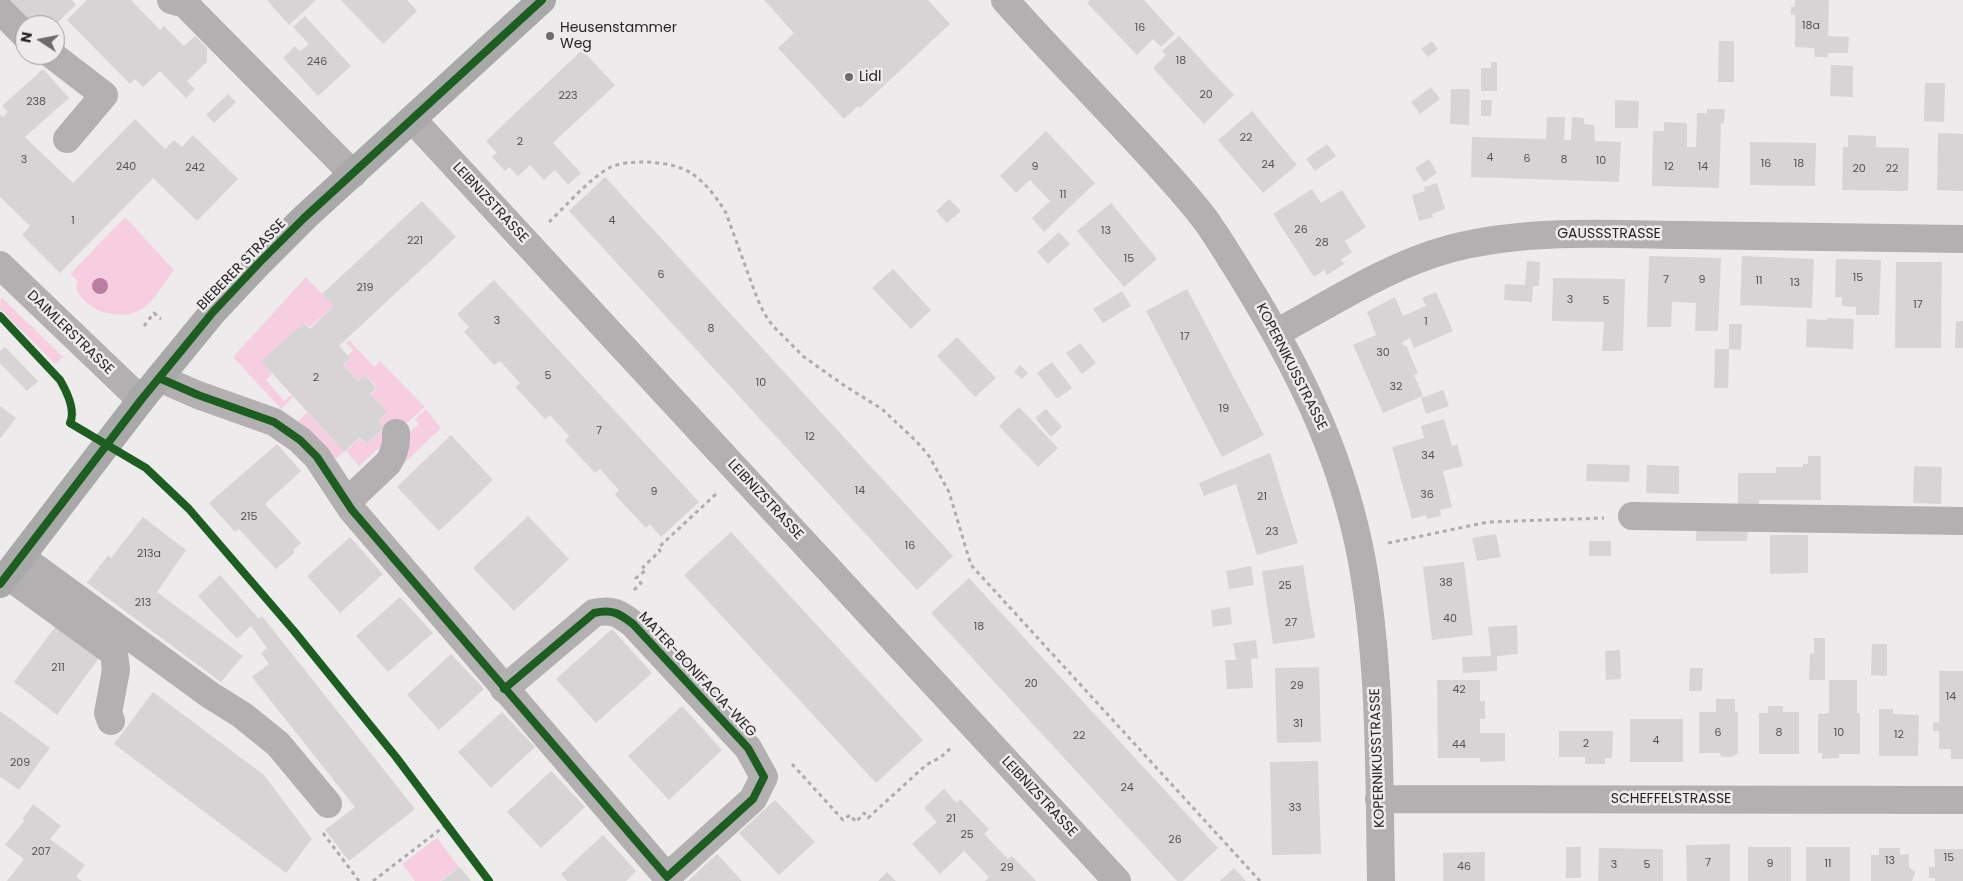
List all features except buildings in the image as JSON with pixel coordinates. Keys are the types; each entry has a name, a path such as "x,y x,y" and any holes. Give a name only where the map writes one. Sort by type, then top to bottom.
{"main road":[{"name":"BIEBERER STRASSE","path":"9,572 141,400 213,312 258,263 533,3"}],"street":[{"path":"171,0 185,4 354,174"},
{"name":"KOPERNIKUSSTRASSE","path":"1008,4 1171,178 1206,221 1276,333 1310,398 1325,432 1344,487 1359,548 1367,592 1373,647 1381,881"},
{"path":"0,10 15,24"},
{"path":"65,65 104,95 67,139"},
{"name":"LEIBNIZSTRASSE","path":"412,119 1116,881"},
{"name":"GAUSSSTRASSE","path":"1276,333 1386,273 1422,258 1471,244 1509,238 1547,234 1606,234 1963,239"},
{"name":"DAIMLERSTRASSE","path":"0,265 141,400"},
{"name":"MATER-BONIFACIA-WEG","path":"159,378 198,395 274,422 300,440 317,457 347,502 504,688 667,878 753,799 764,777 748,748 633,624 620,614 606,610 594,613 504,688"},
{"path":"347,502 393,456 396,446 396,433"},
{"path":"1632,516 1963,521"},
{"path":"9,572 114,653 116,670 108,713 111,721"},
{"path":"9,572 242,715 278,744 328,804"},
{"name":"SCHEFFELSTRASSE","path":"1379,799 1963,800"}],"path":[{"path":"527,243 610,167 631,162 651,162 682,168 696,176 722,205 757,298 772,325 804,357 845,386 871,400 893,417 916,440 929,456 949,492 971,565 1260,881"},
{"path":"144,326 154,313 161,319"},
{"path":"73,412 70,423 106,444"},
{"path":"640,575 646,570 643,567 660,551 658,548 739,472"},
{"path":"1359,548 1488,522 1632,516"},
{"path":"790,762 843,820 850,814 856,822 864,813 868,818 926,765 941,757 974,726"},
{"path":"441,818 452,833"},
{"path":"373,881 446,825"}],"shaded area":[{"path":"125,217 174,270 150,302 134,313 124,315 96,310 81,297 77,291 76,285 78,281 70,274"},
{"path":"306,277 334,306 310,327 304,323 262,361 272,374 266,380 284,401 291,395 293,397 281,409 233,357"},
{"path":"1,297 63,357 55,364 0,309"},
{"path":"349,340 374,367 380,361 425,407 359,466 346,451 360,438 367,444 384,429 378,421 387,413 371,395 377,388 366,375 358,381 344,365 350,358 348,355 353,350 346,343"},
{"path":"426,409 441,428 362,503 407,434 419,424 415,419"},
{"path":"307,412 344,452 334,460 298,422"},
{"path":"437,838 459,867 440,881 415,881 402,864"}],"cycle path":[{"path":"0,584 141,400 213,312 304,218 542,0"},
{"path":"0,316 60,380 68,395 71,407 72,418 70,423 146,468 189,509 294,631 396,757 489,881"},
{"path":"159,378 198,395 274,422 300,440 317,457 352,510 667,877 753,799 764,777 748,748 633,624 615,613 606,611 594,613 504,689"}],"place":[{"name":"Heusenstammer Weg","path":"550,36"},
{"name":"Lidl","path":"849,77"}]}
